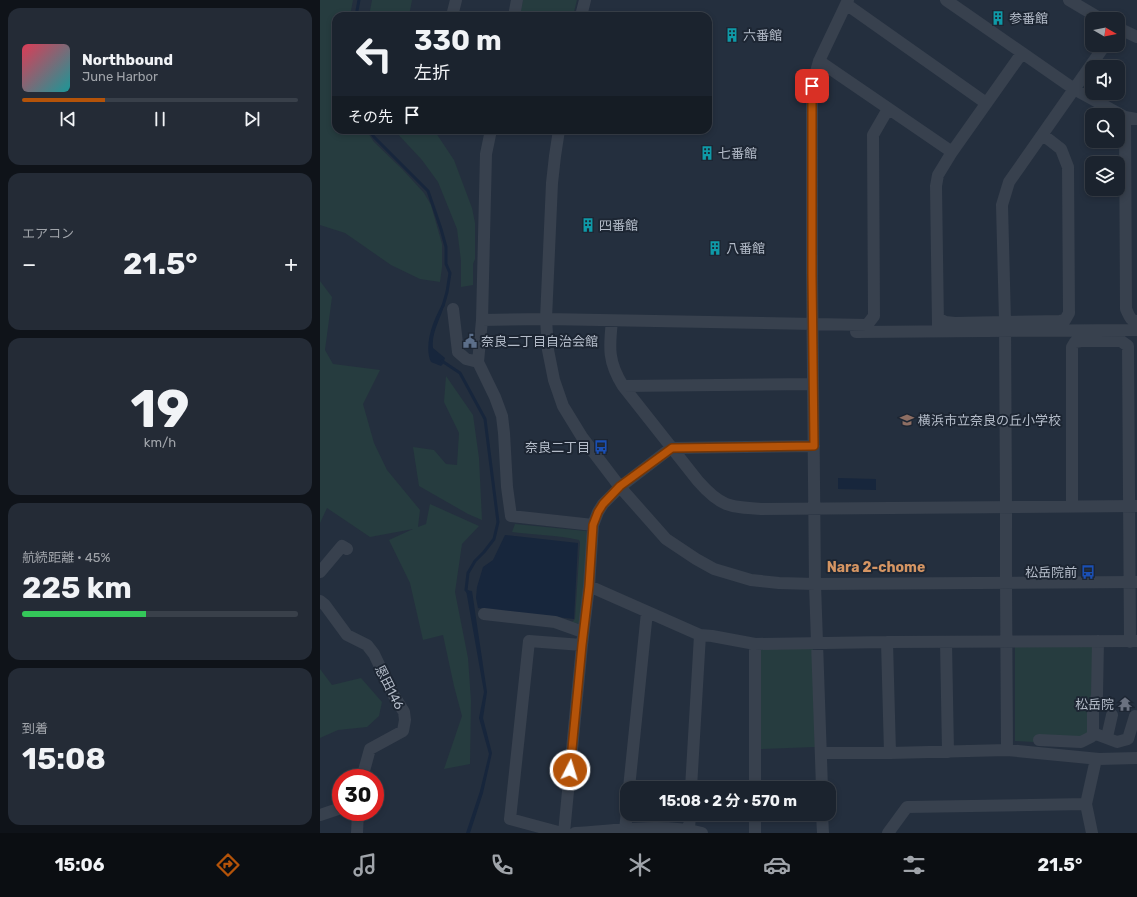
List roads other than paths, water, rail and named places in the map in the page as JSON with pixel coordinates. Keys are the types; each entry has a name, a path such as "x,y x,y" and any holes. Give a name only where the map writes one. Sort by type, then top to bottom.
{"street":[{"path":"453,12 456,0"},
{"path":"515,12 517,0"},
{"path":"582,12 585,0"},
{"path":"946,0 1074,89 1109,108"},
{"path":"1069,0 1089,12"},
{"path":"822,781 815,584 812,328 812,86 819,60 847,2 986,103"},
{"path":"1125,31 1137,37"},
{"path":"1007,750 1006,507 1002,205 1009,182 1100,52"},
{"path":"938,331 936,186 938,175 952,152 1022,53"},
{"path":"819,60 952,152"},
{"path":"812,328 867,325 874,316 873,135 888,109"},
{"path":"589,586 700,635 755,644 887,642 1133,642 1133,506 1128,346 1132,330 1128,322 1134,320 1126,309 1125,117 1137,119"},
{"path":"490,134 486,154 482,320 478,362 495,397 502,416 507,487 511,516 593,525"},
{"path":"558,134 552,183 546,319 548,350 554,380 564,406 582,437 620,486 666,539 714,569 750,580 778,583 1133,582"},
{"path":"1042,135 1061,150 1068,167 1069,313 1071,320 1072,347 1072,507"},
{"path":"453,309 458,352 466,359 478,362"},
{"path":"482,320 546,319 612,321 812,328 878,332 938,331 1060,321 1065,320 1069,313"},
{"path":"938,318 945,322 955,323 1071,331 1132,330"},
{"path":"872,319 878,332"},
{"path":"612,321 610,343 611,363 616,376 672,448 709,492 716,499 725,504 736,507 763,509 1133,506"},
{"path":"1072,347 1075,342 1081,340 1121,341 1128,346"},
{"path":"623,386 813,384"},
{"path":"582,645 529,640 510,819 563,833 589,586 593,525 603,504 620,486 672,448 814,446"},
{"path":"320,572 342,545"},
{"name":"恩田146","path":"320,601 325,605 347,635 367,645 374,654 393,694 404,712 405,720 403,731 370,749 364,769"},
{"path":"630,781 647,612"},
{"path":"484,614 555,622 583,632"},
{"path":"691,781 700,635"},
{"path":"1038,740 1081,742 1091,737 1093,733 1093,711 1097,695 1098,641"},
{"path":"887,642 890,753"},
{"path":"946,642 948,752"},
{"path":"755,644 755,781"},
{"path":"1107,737 1112,715"},
{"path":"1093,733 1117,742 1128,739 1135,722"},
{"path":"821,753 1007,750 1096,759 1137,758"},
{"path":"1092,833 1086,804 1096,759"},
{"path":"888,833 907,808 1086,804"},
{"path":"320,815 332,811"},
{"path":"357,833 358,821"},
{"path":"625,830 626,821"},
{"path":"689,830 690,821"},
{"path":"755,821 755,833"},
{"path":"822,821 823,833"},
{"path":"575,833 665,828 689,830 702,833"}],"water":[{"path":"443,303 445,303 433,337 433,348 445,358 441,366 431,362 428,348 433,324"},
{"path":"838,478 876,479 876,490 838,489"},
{"path":"505,535 578,543 574,619 478,608 476,598 477,587 483,567 493,560"},
{"path":"466,590 472,591 487,692 483,718 492,753 483,793 470,833 466,833 480,791 489,754 479,718 484,692"}],"waterway":[{"path":"357,12 359,0"},
{"path":"372,134 428,191 446,247 446,264 450,273 443,306"},
{"path":"442,361 460,373 485,419 498,522 494,539 475,561 468,573 466,590 468,592"}],"place":[{"name":"参番館","path":"998,18"},
{"name":"六番館","path":"732,35"},
{"name":"七番館","path":"707,153"},
{"name":"四番館","path":"588,225"},
{"name":"八番館","path":"715,248"},
{"name":"奈良二丁目自治会館","path":"470,341"},
{"name":"横浜市立奈良の丘小学校","path":"907,420"},
{"name":"奈良二丁目","path":"601,447"},
{"name":"松岳院前","path":"1088,572"},
{"name":"松岳院","path":"1125,704"}],"district":[{"name":"Nara 2-chome","path":"876,567"}]}
